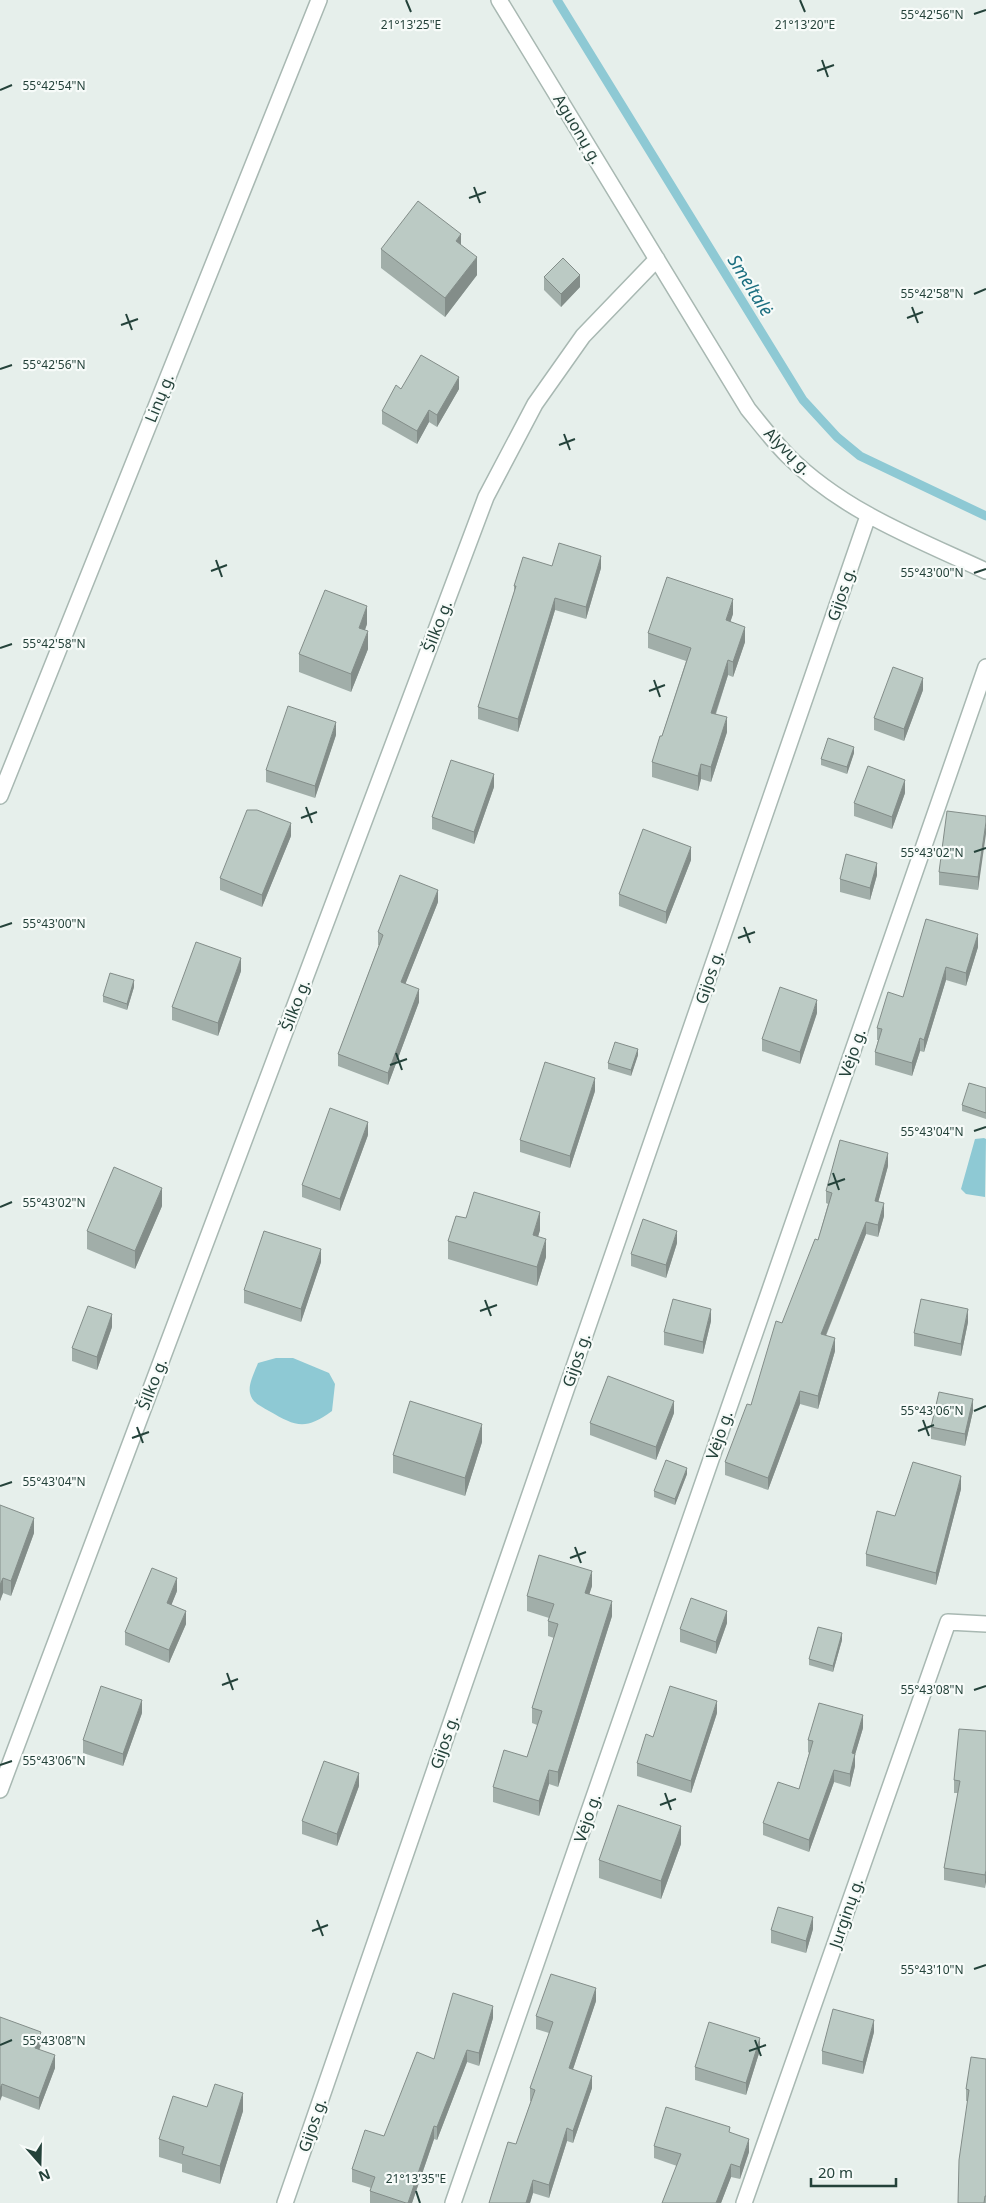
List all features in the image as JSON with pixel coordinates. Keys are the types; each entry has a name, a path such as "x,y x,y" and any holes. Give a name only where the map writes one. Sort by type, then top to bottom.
{"street":[{"name":"Linų g.","path":"0,796 319,0"},
{"name":"Aguonų g.","path":"499,0 657,259"},
{"name":"Alyvų g.","path":"657,259 748,409 788,457 830,490 868,516 986,571"},
{"name":"Šilko g.","path":"0,1790 486,498 535,404 583,336 657,259"},
{"name":"Gijos g.","path":"285,2203 868,516"},
{"name":"Vėjo g.","path":"453,2203 986,667"},
{"name":"Jurginų g.","path":"744,2203 948,1622 986,1624"}],"water":[{"path":"975,1139 986,1139 985,1197 966,1194 961,1189"},
{"path":"276,1358 293,1358 329,1373 335,1384 332,1411 314,1422 300,1424 286,1420 255,1402 251,1396 250,1386 258,1363"}],"building":[{"path":"418,201 461,234 456,241 477,257 445,298 381,249"},
{"path":"563,258 580,275 561,294 544,277"},
{"path":"421,355 459,377 437,415 429,410 417,431 382,411 396,385 401,389"},
{"path":"559,543 601,556 586,607 555,598 518,719 478,707 516,586 514,586 523,557 552,566"},
{"path":"667,577 733,599 726,620 745,627 733,662 728,660 711,713 727,717 711,767 701,764 698,776 652,762 691,648 648,633"},
{"path":"325,590 367,606 359,628 368,631 351,674 299,654"},
{"path":"893,667 923,678 904,729 874,718"},
{"path":"288,706 336,722 315,786 266,770"},
{"path":"828,738 854,747 847,767 821,759"},
{"path":"451,760 494,774 474,832 432,817"},
{"path":"868,766 905,780 892,817 854,803"},
{"path":"247,810 257,810 291,823 262,895 220,878"},
{"path":"947,811 986,816 978,877 939,872"},
{"path":"643,829 691,847 666,912 619,894"},
{"path":"846,854 877,863 870,888 840,879"},
{"path":"400,875 438,890 401,982 419,989 388,1073 338,1054 383,935 378,932"},
{"path":"926,919 978,934 966,973 946,967 924,1040 920,1038 912,1063 875,1052 882,1029 877,1028 888,992 903,997"},
{"path":"196,942 241,958 218,1023 172,1007"},
{"path":"110,973 134,980 127,1004 103,996"},
{"path":"780,987 817,1000 800,1052 762,1039"},
{"path":"615,1042 638,1049 631,1070 608,1063"},
{"path":"545,1062 595,1078 570,1156 520,1140"},
{"path":"969,1083 986,1088 986,1113 962,1105"},
{"path":"330,1108 368,1122 340,1199 302,1185"},
{"path":"840,1140 888,1153 875,1201 884,1203 878,1225 866,1222 821,1334 835,1338 818,1396 800,1391 768,1478 725,1462 747,1404 751,1405 776,1321 782,1323 815,1239 818,1240 832,1193 826,1191"},
{"path":"114,1167 162,1188 135,1251 87,1231"},
{"path":"474,1192 540,1212 533,1235 546,1239 537,1267 448,1241 456,1216 466,1218"},
{"path":"643,1219 677,1231 666,1265 631,1254"},
{"path":"264,1231 321,1249 301,1309 244,1290"},
{"path":"673,1299 711,1309 703,1342 664,1332"},
{"path":"921,1299 968,1309 961,1344 914,1333"},
{"path":"88,1306 112,1314 97,1357 72,1348"},
{"path":"608,1376 674,1401 656,1447 590,1423"},
{"path":"939,1392 973,1399 965,1434 931,1427"},
{"path":"410,1401 482,1424 465,1478 393,1455"},
{"path":"666,1460 687,1468 675,1499 654,1491"},
{"path":"913,1462 961,1476 936,1573 866,1554 877,1511 895,1516"},
{"path":"0,1505 34,1518 11,1581 3,1578 0,1585"},
{"path":"539,1555 592,1571 585,1593 612,1601 558,1772 549,1770 539,1801 493,1787 504,1750 527,1757 542,1711 532,1708 558,1624 548,1621 554,1604 527,1596"},
{"path":"152,1568 177,1578 167,1603 186,1611 169,1650 125,1632"},
{"path":"691,1598 727,1611 716,1642 680,1629"},
{"path":"818,1627 842,1633 833,1666 809,1659"},
{"path":"101,1686 142,1700 123,1754 83,1740"},
{"path":"670,1686 717,1701 691,1781 637,1763 646,1734 653,1737"},
{"path":"819,1703 863,1715 852,1753 855,1754 850,1774 834,1770 809,1840 763,1823 778,1782 799,1789 813,1741 808,1740"},
{"path":"959,1729 986,1731 985,1875 944,1868 960,1781 954,1780"},
{"path":"324,1761 359,1773 337,1834 302,1821"},
{"path":"618,1805 681,1826 661,1881 599,1860"},
{"path":"778,1907 813,1917 806,1941 771,1930"},
{"path":"551,1974 596,1988 569,2068 592,2076 573,2131 567,2128 549,2185 533,2180 526,2203 489,2203 508,2142 516,2144 535,2090 530,2088 553,2022 536,2016"},
{"path":"453,1993 493,2006 479,2053 467,2050 437,2127 434,2126 408,2203 406,2203 370,2191 375,2177 352,2169 365,2130 384,2136 417,2052 434,2059"},
{"path":"833,2009 874,2020 863,2062 822,2051"},
{"path":"0,2017 41,2032 35,2048 55,2055 39,2098 2,2084 0,2088"},
{"path":"709,2022 760,2038 746,2083 695,2067"},
{"path":"971,2057 986,2059 986,2196 984,2203 958,2203 959,2160 969,2090 966,2089"},
{"path":"215,2084 243,2093 220,2166 182,2154 184,2147 159,2139 173,2096 207,2107"},
{"path":"666,2107 730,2127 729,2132 749,2139 740,2167 731,2164 716,2203 662,2203 681,2154 654,2146"}],"waterway":[{"name":"Smeltalė","path":"557,0 803,400 837,437 860,456 986,516"}]}
